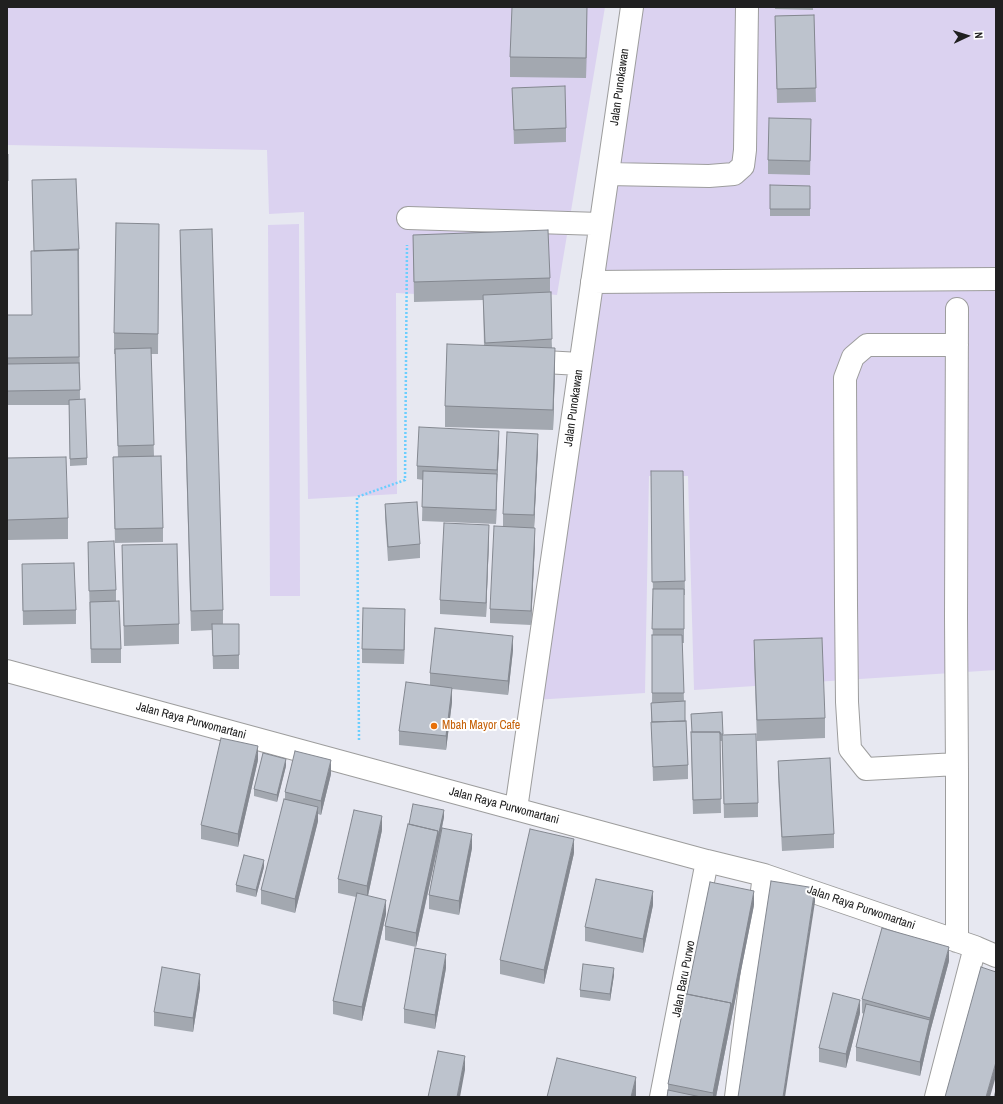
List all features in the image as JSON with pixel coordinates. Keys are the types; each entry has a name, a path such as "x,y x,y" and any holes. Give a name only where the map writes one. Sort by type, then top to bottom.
{"street":[{"name":"Jalan Punokawan","path":"516,809 632,7"},
{"path":"608,174 709,176 734,174 743,166 745,150 748,7"},
{"path":"408,218 600,224"},
{"path":"592,282 996,279"},
{"path":"936,1097 966,944 957,764 957,309"},
{"path":"957,345 867,345 853,357 845,378 847,702 850,749 866,769 957,764"},
{"path":"507,359 580,364"},
{"name":"Jalan Raya Purwomartani","path":"7,671 707,861 764,875 966,944 996,956"},
{"name":"Jalan Baru Purwo","path":"661,1097 707,861"},
{"path":"736,1097 764,875"}],"path":[{"path":"359,766 357,497 405,480 408,218"}],"shaded area":[{"path":"7,7 605,7 557,295 458,285 455,296 396,293 397,494 308,499 304,212 269,214 267,150 7,145"},
{"path":"636,7 996,7 996,670 694,690 688,476 649,476 645,693 534,700"},
{"path":"299,224 300,596 270,596 268,225"}],"building":[{"path":"512,7 587,7 586,58 510,57"},
{"path":"814,15 816,88 777,89 775,16"},
{"path":"565,86 566,128 514,130 512,88"},
{"path":"769,118 811,119 810,161 768,160"},
{"path":"8,154 8,181 7,181"},
{"path":"76,179 79,249 34,251 32,180"},
{"path":"770,185 810,186 810,209 770,209"},
{"path":"116,223 159,224 158,334 114,333"},
{"path":"212,229 223,610 191,611 180,230"},
{"path":"548,230 550,278 414,282 413,235"},
{"path":"78,250 79,357 7,358 7,315 32,315 31,251"},
{"path":"551,292 552,339 485,343 483,295"},
{"path":"447,344 555,348 553,410 445,406"},
{"path":"151,348 154,445 118,446 115,349"},
{"path":"79,363 80,390 7,391 7,364"},
{"path":"85,399 87,458 70,459 69,400"},
{"path":"419,427 499,431 497,470 417,466"},
{"path":"507,432 538,434 534,515 503,514"},
{"path":"161,456 163,528 115,529 113,457"},
{"path":"66,457 68,518 7,520 7,458"},
{"path":"423,471 497,474 496,510 422,507"},
{"path":"651,471 683,471 685,581 652,582"},
{"path":"417,502 420,544 388,547 385,504"},
{"path":"444,523 489,525 486,603 440,600"},
{"path":"494,526 535,528 531,611 490,609"},
{"path":"114,541 116,590 89,591 88,542"},
{"path":"177,544 179,624 124,626 122,545"},
{"path":"74,563 76,610 23,611 22,564"},
{"path":"653,589 684,589 684,629 652,629"},
{"path":"119,601 121,649 91,649 90,602"},
{"path":"363,608 405,609 404,650 362,649"},
{"path":"212,624 239,624 239,655 213,656"},
{"path":"435,628 513,636 508,681 430,673"},
{"path":"652,635 682,635 684,693 652,693"},
{"path":"822,638 825,718 757,720 754,640"},
{"path":"406,682 452,688 446,736 399,731"},
{"path":"685,701 685,721 652,722 651,703"},
{"path":"722,712 723,734 720,734 720,732 692,732 691,714"},
{"path":"686,721 688,765 653,767 651,722"},
{"path":"691,732 720,732 721,799 693,800"},
{"path":"756,734 758,803 724,804 722,735"},
{"path":"221,738 258,746 238,834 201,825"},
{"path":"295,751 331,760 321,801 285,792"},
{"path":"263,753 286,759 277,795 254,789"},
{"path":"830,758 834,834 782,837 778,761"},
{"path":"284,799 318,807 295,899 261,890"},
{"path":"413,804 444,810 438,837 438,831 409,824"},
{"path":"354,810 382,816 367,886 338,879"},
{"path":"408,824 438,831 416,933 385,926"},
{"path":"442,828 472,834 459,901 429,895"},
{"path":"530,829 574,839 544,970 500,960"},
{"path":"244,855 264,860 256,890 236,885"},
{"path":"596,879 653,891 643,939 585,927"},
{"path":"771,881 815,888 783,1097 738,1097"},
{"path":"710,882 754,891 731,1009 731,1003 687,994"},
{"path":"357,893 386,900 362,1007 333,1001"},
{"path":"882,928 949,947 930,1018 862,999"},
{"path":"415,948 446,954 435,1015 404,1009"},
{"path":"583,964 614,968 610,994 580,990"},
{"path":"162,967 200,974 193,1018 154,1012"},
{"path":"981,967 996,972 996,1062 986,1097 945,1097"},
{"path":"833,993 860,1000 846,1054 819,1048"},
{"path":"686,994 731,1003 713,1093 668,1084"},
{"path":"866,1004 930,1020 920,1062 856,1047"},
{"path":"438,1051 465,1056 457,1097 428,1097"},
{"path":"557,1058 636,1077 631,1097 547,1097"},
{"path":"668,1090 701,1097 667,1097"}],"place":[{"name":"Mbah Mayor Cafe","path":"434,726"}]}
